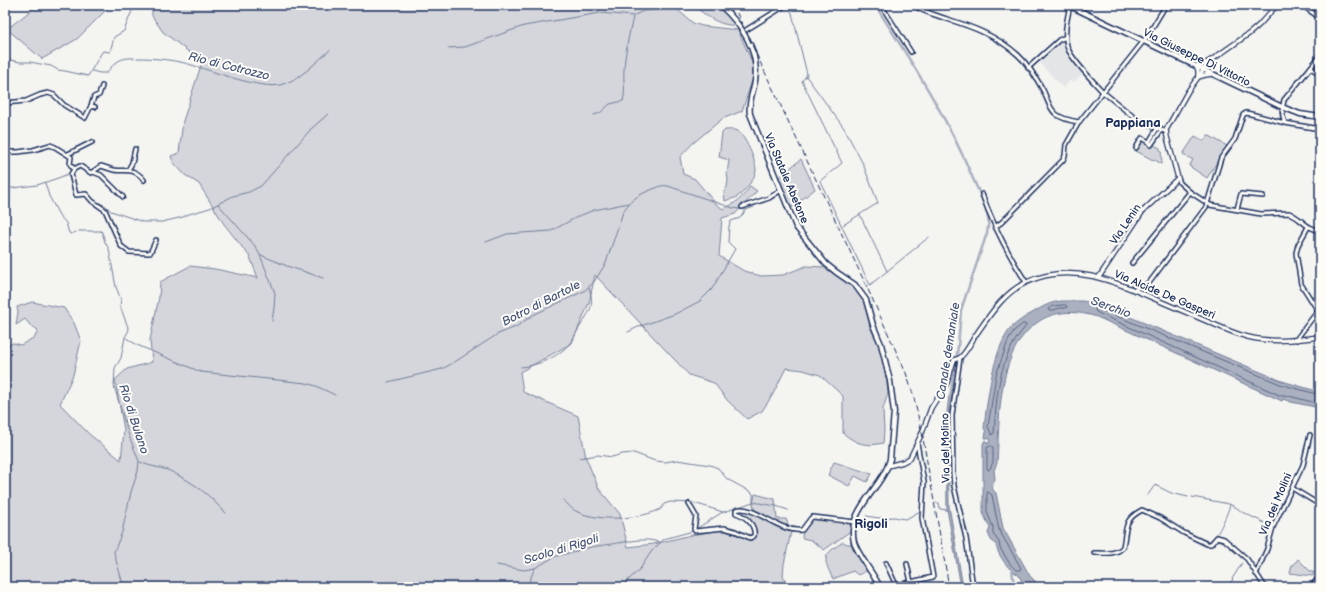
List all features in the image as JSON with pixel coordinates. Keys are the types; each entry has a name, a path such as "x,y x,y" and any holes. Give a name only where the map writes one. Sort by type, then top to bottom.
{"main road":[{"name":"Via Statale Abetone","path":"720,5 739,24 755,58 756,76 750,100 750,114 799,230 826,264 859,289 867,304 873,325 881,344 890,380 894,416 888,466 875,489 859,512 853,531 855,543 880,587"},
{"name":"Via Giuseppe Di Vittorio","path":"1069,6 1282,107 1300,114 1320,117"}],"street":[{"path":"746,30 786,5"},
{"path":"881,5 911,52"},
{"path":"913,5 926,12 972,27 992,36 1016,53 1042,88 1055,113 1062,118 1079,122"},
{"path":"995,227 1002,222 1062,160 1065,156 1066,145 1079,122 1143,41 1166,5"},
{"path":"1198,78 1199,72 1196,66 1210,61 1256,28 1277,5"},
{"path":"1302,5 1306,6 1320,18"},
{"path":"1069,6 1066,37 1068,48 1071,53 1103,92 1135,118 1158,127 1166,132 1178,178 1180,183 1190,192 1207,204 1261,214 1289,213 1315,230 1320,230"},
{"path":"1028,68 1059,40 1066,37"},
{"path":"1284,123 1282,107 1286,97 1320,56"},
{"path":"1166,132 1178,108 1210,61"},
{"path":"1210,61 1208,68 1212,74"},
{"path":"1311,68 1320,74"},
{"path":"1198,78 1205,74 1212,74"},
{"path":"5,103 26,101 48,93 54,95 64,105 84,118 93,107 94,97 99,95 102,86"},
{"path":"1135,290 1138,287 1149,283 1203,212 1207,204 1221,158 1235,139 1243,115 1246,113 1284,123 1320,129"},
{"path":"1149,142 1158,127"},
{"path":"1136,148 1142,138 1151,145 1153,144 1162,129"},
{"path":"68,154 92,142"},
{"path":"5,152 25,151 50,145 55,146 72,158 70,164 74,169"},
{"path":"128,170 132,163 135,149"},
{"path":"123,197 101,175 90,172 80,166 74,169 71,174 76,195 86,194 92,201 105,210 121,246 126,250 150,253 156,240"},
{"path":"93,172 97,167 101,166 113,170 128,170 136,173 144,180"},
{"name":"Via Lenin","path":"1099,277 1143,211 1178,178"},
{"path":"742,206 769,198 781,190"},
{"path":"1132,263 1190,192"},
{"path":"982,194 995,227 1026,282"},
{"path":"1237,209 1241,194 1263,196"},
{"path":"1308,226 1298,245 1296,253 1301,284 1319,310 1320,314"},
{"name":"Via Alcide De Gasperi","path":"888,466 910,458 931,408 947,383 953,363 996,307 1004,298 1026,282 1046,275 1072,274 1099,277 1135,290 1238,335 1267,340 1297,340 1320,337"},
{"path":"1297,340 1319,310"},
{"name":"Via del Molino","path":"958,358 952,415 954,486 966,538 973,587"},
{"name":"Via dei Molini","path":"1256,574 1267,549 1273,527 1303,465 1310,435"},
{"path":"888,587 933,577 922,518 924,482 917,443"},
{"path":"1292,488 1320,505"},
{"path":"689,504 696,516 695,531 724,528 750,538 754,536 755,531 747,519 736,513 736,510 743,508 776,525 800,531 810,518 813,517 855,522"},
{"path":"1094,553 1121,550 1123,548 1128,520 1142,510 1160,518 1184,534 1207,544 1211,544 1217,537 1224,539 1247,559 1265,587"},
{"path":"886,563 896,585"},
{"path":"907,564 911,582"},
{"path":"1314,586 1320,576"}],"shaded area":[{"path":"38,5 110,5 77,39 42,59 7,29"},
{"path":"152,5 591,5 630,11 647,5 674,5 673,6 693,23 702,26 738,30 752,62 753,78 742,111 722,119 692,144 680,157 683,174 695,179 716,204 723,209 739,200 750,186 757,191 735,214 722,218 719,256 744,271 761,276 783,275 806,266 824,267 856,289 865,304 870,327 879,345 886,375 888,393 883,409 883,443 871,445 862,444 852,440 843,433 843,396 820,375 803,370 786,368 772,396 762,411 747,419 727,400 714,383 689,375 595,275 589,303 572,343 520,372 523,392 578,416 586,458 599,489 620,514 628,547 654,544 691,535 722,530 751,540 756,536 755,529 743,513 745,510 756,515 753,504 755,494 775,499 777,519 786,519 791,532 783,576 789,587 5,587 5,346 13,343 21,345 35,337 38,330 30,325 25,319 16,325 18,312 17,307 32,302 64,308 74,323 81,341 73,375 60,404 89,434 121,460 124,430 115,380 127,369 152,362 150,340 159,297 160,282 190,266 215,269 258,278 250,257 224,224 199,184 185,175 173,162 171,156 179,153 183,121 202,62 163,32 152,16"},
{"path":"694,5 717,5 729,15 737,25 725,24 714,20"},
{"path":"1062,42 1064,43 1065,49 1068,53 1066,54 1069,58 1071,57 1083,73 1074,82 1071,80 1063,88 1039,62"},
{"path":"725,130 736,130 740,133 747,143 756,166 756,170 752,181 740,195 736,198 725,201 724,192 727,187 729,160 719,157 722,133"},
{"path":"1208,135 1227,146 1207,178 1189,166 1193,160 1183,154 1195,136 1204,141"},
{"path":"1142,140 1147,142 1149,147 1154,145 1160,148 1163,152 1161,153 1161,164 1154,159 1153,160 1136,151"},
{"path":"801,159 815,189 791,208 778,178"},
{"path":"834,462 872,474 867,482 855,476 849,486 828,475"},
{"path":"816,518 852,523 852,530 824,550 811,540 802,538 803,531 810,519"},
{"path":"843,542 851,544 867,571 858,575 853,571 833,579 827,566 826,557 831,550"},
{"path":"1298,559 1311,572 1314,572 1313,576 1290,573 1292,565 1294,565"}],"water":[{"name":"Serchio","path":"1062,301 1083,301 1104,306 1282,381 1320,392 1320,408 1283,399 1282,401 1097,317 1068,312 1054,314 1041,320 1026,332 1016,347 1008,365 1000,405 997,463 994,470 995,479 992,485 993,490 996,493 1003,528 1030,576 1041,587 1025,587 1018,574 1011,570 998,552 996,544 991,540 988,533 990,528 983,513 983,444 985,440 988,444 990,440 989,438 985,438 985,417 995,362 1005,337 1011,328 1025,317 1047,305"},
{"path":"949,396 952,397 948,418 949,506 963,587 961,587 947,509 946,420"}],"waterway":[{"name":"Rio di Cotrozzo","path":"5,59 51,66 58,70 88,76 102,52 110,52 114,37 124,31 136,5"},
{"path":"448,48 465,47 524,26 600,13 633,16 643,11 670,9 684,5"},
{"path":"790,5 807,74 806,76 844,128 863,164 878,203 843,225"},
{"name":"Canale demaniale","path":"875,5 941,112 980,194 986,208 988,218 987,233 961,310 958,347 950,398"},
{"path":"594,115 600,113 610,104 623,101 625,57 633,17"},
{"name":"Rio di Cotrozzo","path":"137,58 181,62 238,79 271,86 287,83 301,75 330,50"},
{"name":"Rio di Cotrozzo","path":"92,71 107,73 118,61 125,58 134,58"},
{"path":"806,76 802,81 842,163 820,181 870,285 929,237"},
{"path":"97,202 106,206 111,211 143,222 162,222 210,208 233,196 249,192 261,186 311,129 328,114"},
{"name":"Rio di Bulano","path":"5,189 37,185 68,174 74,193"},
{"name":"Rio di Bulano","path":"45,183 49,196 59,215 66,223 69,233 71,234 76,232"},
{"name":"Botro di Bartole","path":"388,382 442,369 498,334 516,327 533,315 584,291 594,282 606,263 626,207 633,200 646,192 660,186 668,186 733,208 746,210"},
{"path":"486,242 507,234 551,231 594,210 629,203"},
{"path":"218,204 255,246 260,255 275,293 272,321"},
{"path":"628,332 675,314 700,301 712,289 735,249 728,242 729,226 731,221 740,218 746,210 754,207"},
{"path":"860,215 887,271"},
{"name":"Rio di Bulano","path":"79,231 102,232 109,249 116,287 121,300 120,306 129,330 125,337 121,358 115,368 114,386 129,436 139,461 138,471 131,492 122,532 114,552 124,587"},
{"path":"261,255 287,266 323,278"},
{"path":"521,367 541,363 560,353 570,343 591,308 592,299 589,288"},
{"path":"126,338 137,345 201,372 306,383 335,395"},
{"path":"579,458 598,455 612,457 634,453 655,461 665,462 677,460 710,465 718,468 727,479 751,492 753,494 753,502"},
{"path":"140,462 170,471 188,481 208,495 226,513"},
{"path":"1147,496 1155,485 1171,493 1188,497"},
{"path":"1192,497 1229,504 1271,526"},
{"path":"563,500 578,512 608,518 643,515 661,509 664,504 670,502 694,503 723,512"},
{"name":"Scolo di Rigoli","path":"696,529 721,513 753,502 776,506 788,510"},
{"name":"Scolo di Rigoli","path":"936,503 939,503 940,509 947,510"},
{"path":"1199,538 1208,541 1214,538 1230,505"},
{"name":"Scolo di Rigoli","path":"866,516 905,519 920,511 921,507"},
{"path":"621,587 640,569 651,552 664,539 693,531"},
{"path":"1185,531 1195,536"},
{"name":"Scolo di Rigoli","path":"497,565 524,570 535,568 554,557 591,547 638,540 660,542"},
{"path":"1222,587 1233,580 1232,579 1242,563"},
{"path":"527,586 535,568"},
{"path":"1012,568 1014,587"}],"railway":[{"path":"733,5 866,285 906,373 913,394 922,433 949,587"}],"district":[{"name":"Pappiana","path":"1133,122"},
{"name":"Rigoli","path":"871,523"}]}
